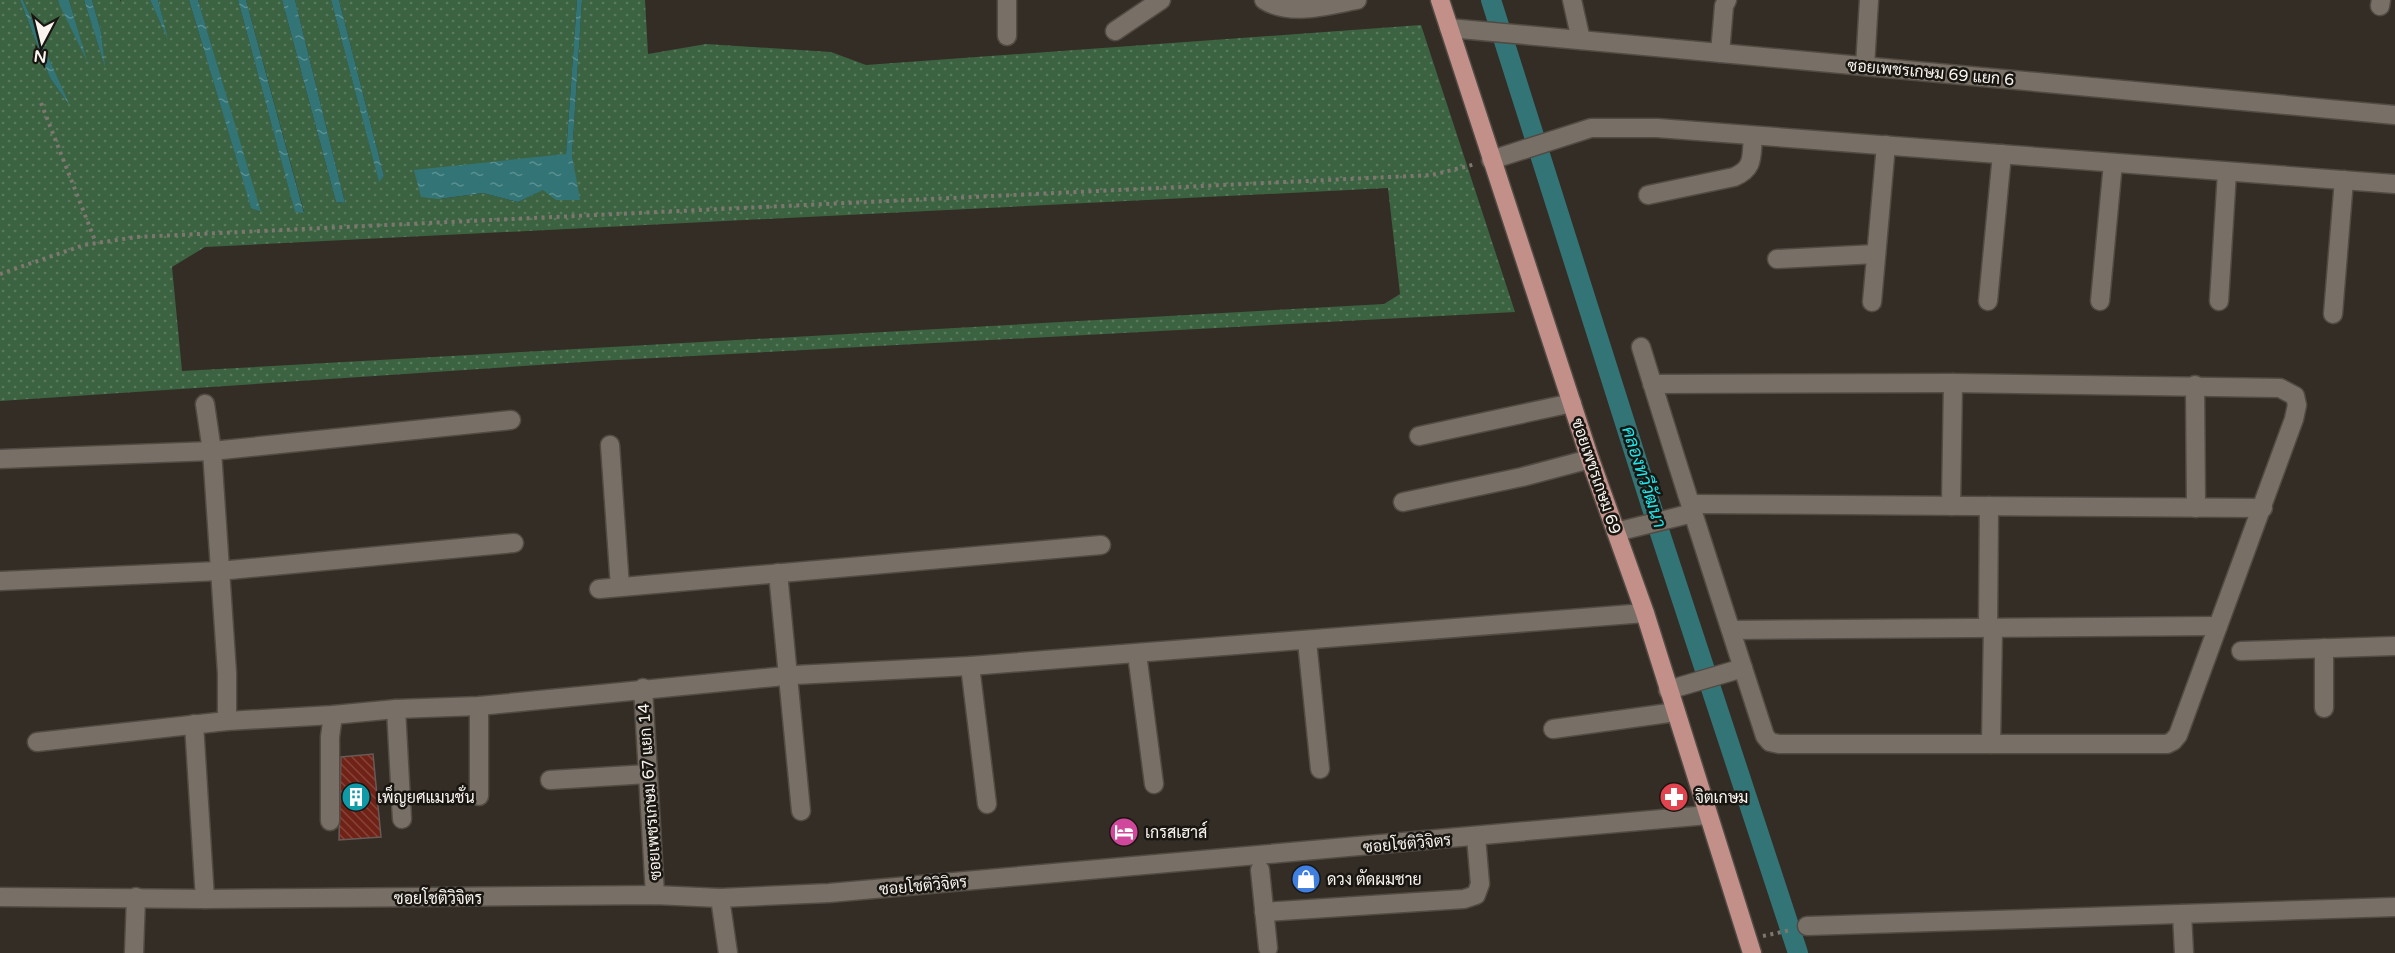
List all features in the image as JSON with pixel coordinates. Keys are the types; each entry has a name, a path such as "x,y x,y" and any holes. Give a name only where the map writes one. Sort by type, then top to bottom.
{"main road":[{"name":"ซอยเพชรเกษม 69","path":"1440,0 1590,459 1624,530 1645,613 1676,687 1676,712 1708,815 1756,945"}],"street":[{"path":"1007,0 1007,36"},
{"path":"1115,30 1161,0"},
{"path":"1264,0 1275,7 1297,9 1357,0"},
{"path":"1572,0 1581,40"},
{"path":"1720,53 1724,6 1727,0"},
{"path":"1865,66 1869,0"},
{"name":"ซอยเพชรเกษม 69 แยก 6","path":"1449,28 2395,115"},
{"path":"1491,160 1590,128 1640,128 2395,184"},
{"path":"1647,195 1734,177 1744,172 1750,165 1753,136"},
{"path":"1872,302 1886,145"},
{"path":"1988,301 2002,154"},
{"path":"2100,301 2113,163"},
{"path":"2219,301 2227,172"},
{"path":"2333,314 2344,180"},
{"path":"1777,259 1876,254"},
{"path":"1641,347 1687,512 1731,630 1765,736 1770,742 1779,744 2167,744 2173,741 2178,735 2263,508 2297,405 2295,396 2280,388 2195,385 1652,384"},
{"path":"1951,506 1953,383"},
{"path":"2195,385 2196,508"},
{"path":"1419,436 1572,403"},
{"path":"205,404 212,451 227,674 227,721"},
{"path":"0,459 212,451 511,420"},
{"path":"610,445 620,587"},
{"path":"1403,502 1522,477 1590,459"},
{"path":"1624,530 1687,512 1951,506 2263,508"},
{"path":"1989,506 1991,744"},
{"path":"0,581 219,571 514,543"},
{"path":"599,589 1101,545"},
{"path":"778,573 801,811"},
{"path":"37,742 227,721 396,709 479,706 643,688 789,676 1137,654 1645,613"},
{"path":"1731,630 2218,626"},
{"path":"1307,641 1320,769"},
{"path":"2241,651 2395,646"},
{"path":"2324,648 2324,708"},
{"path":"1137,654 1154,784"},
{"path":"970,666 987,804"},
{"path":"1676,687 1743,668"},
{"name":"ซอยเพชรเกษม 67 แยก 14","path":"643,688 655,895"},
{"path":"479,706 479,796"},
{"path":"396,709 402,819"},
{"path":"1553,729 1676,712"},
{"path":"330,821 330,737 333,715"},
{"path":"194,724 205,899"},
{"path":"550,780 648,774"},
{"name":"ซอยโชติวิจิตร","path":"0,897 205,899 655,895 720,898 829,893 1708,815"},
{"path":"1264,912 1464,899 1476,895 1480,884 1476,837"},
{"path":"1260,870 1268,948"},
{"path":"134,953 136,897"},
{"path":"720,898 728,953"},
{"path":"1807,926 2395,908"},
{"path":"2182,914 2184,953"}],"path":[{"path":"41,103 96,243"},
{"path":"0,274 84,245 136,237 1432,175 1491,160"},
{"path":"1756,945 1807,926"}],"green space":[{"path":"0,0 20,0 50,78 68,103 23,0 58,0 85,56 69,0 84,0 104,63 101,32 92,0 120,0 121,2 121,0 150,0 166,35 158,0 189,0 251,207 260,212 198,0 238,0 295,211 304,212 246,0 282,0 336,202 345,203 295,0 331,0 379,181 384,176 339,0 577,0 566,154 440,199 483,193 518,202 575,174 572,155 582,0 645,0 648,54 706,44 831,52 866,65 1421,25 1515,312 598,361 0,401","holes":["1388,188 1400,294 1384,304 182,371 172,267 205,247"]}],"water":[{"path":"20,0 23,0 70,106 50,78"},
{"path":"58,0 69,0 87,61 60,6"},
{"path":"84,0 92,0 101,32 105,67"},
{"path":"150,0 158,0 168,40"},
{"path":"189,0 198,0 261,212 251,208"},
{"path":"238,0 246,0 304,213 295,212"},
{"path":"282,0 295,0 345,203 336,202"},
{"path":"331,0 339,0 384,176 379,182"},
{"path":"577,0 582,0 572,155 580,200 556,200 543,190 518,202 483,193 439,199 421,197 414,170 566,154"}],"building":[{"name":"เพ็ญยศแมนชั่น","path":"373,754 381,837 339,840 341,757"}],"waterway":[{"name":"คลองทวีวัฒนา","path":"1491,0 1657,524 1798,953"}],"place":[{"name":"เพ็ญยศแมนชั่น","path":"356,797"},
{"name":"จิตเกษม","path":"1674,797"},
{"name":"เกรสเฮาส์","path":"1124,832"},
{"name":"ดวง ตัดผมชาย","path":"1306,879"}]}
